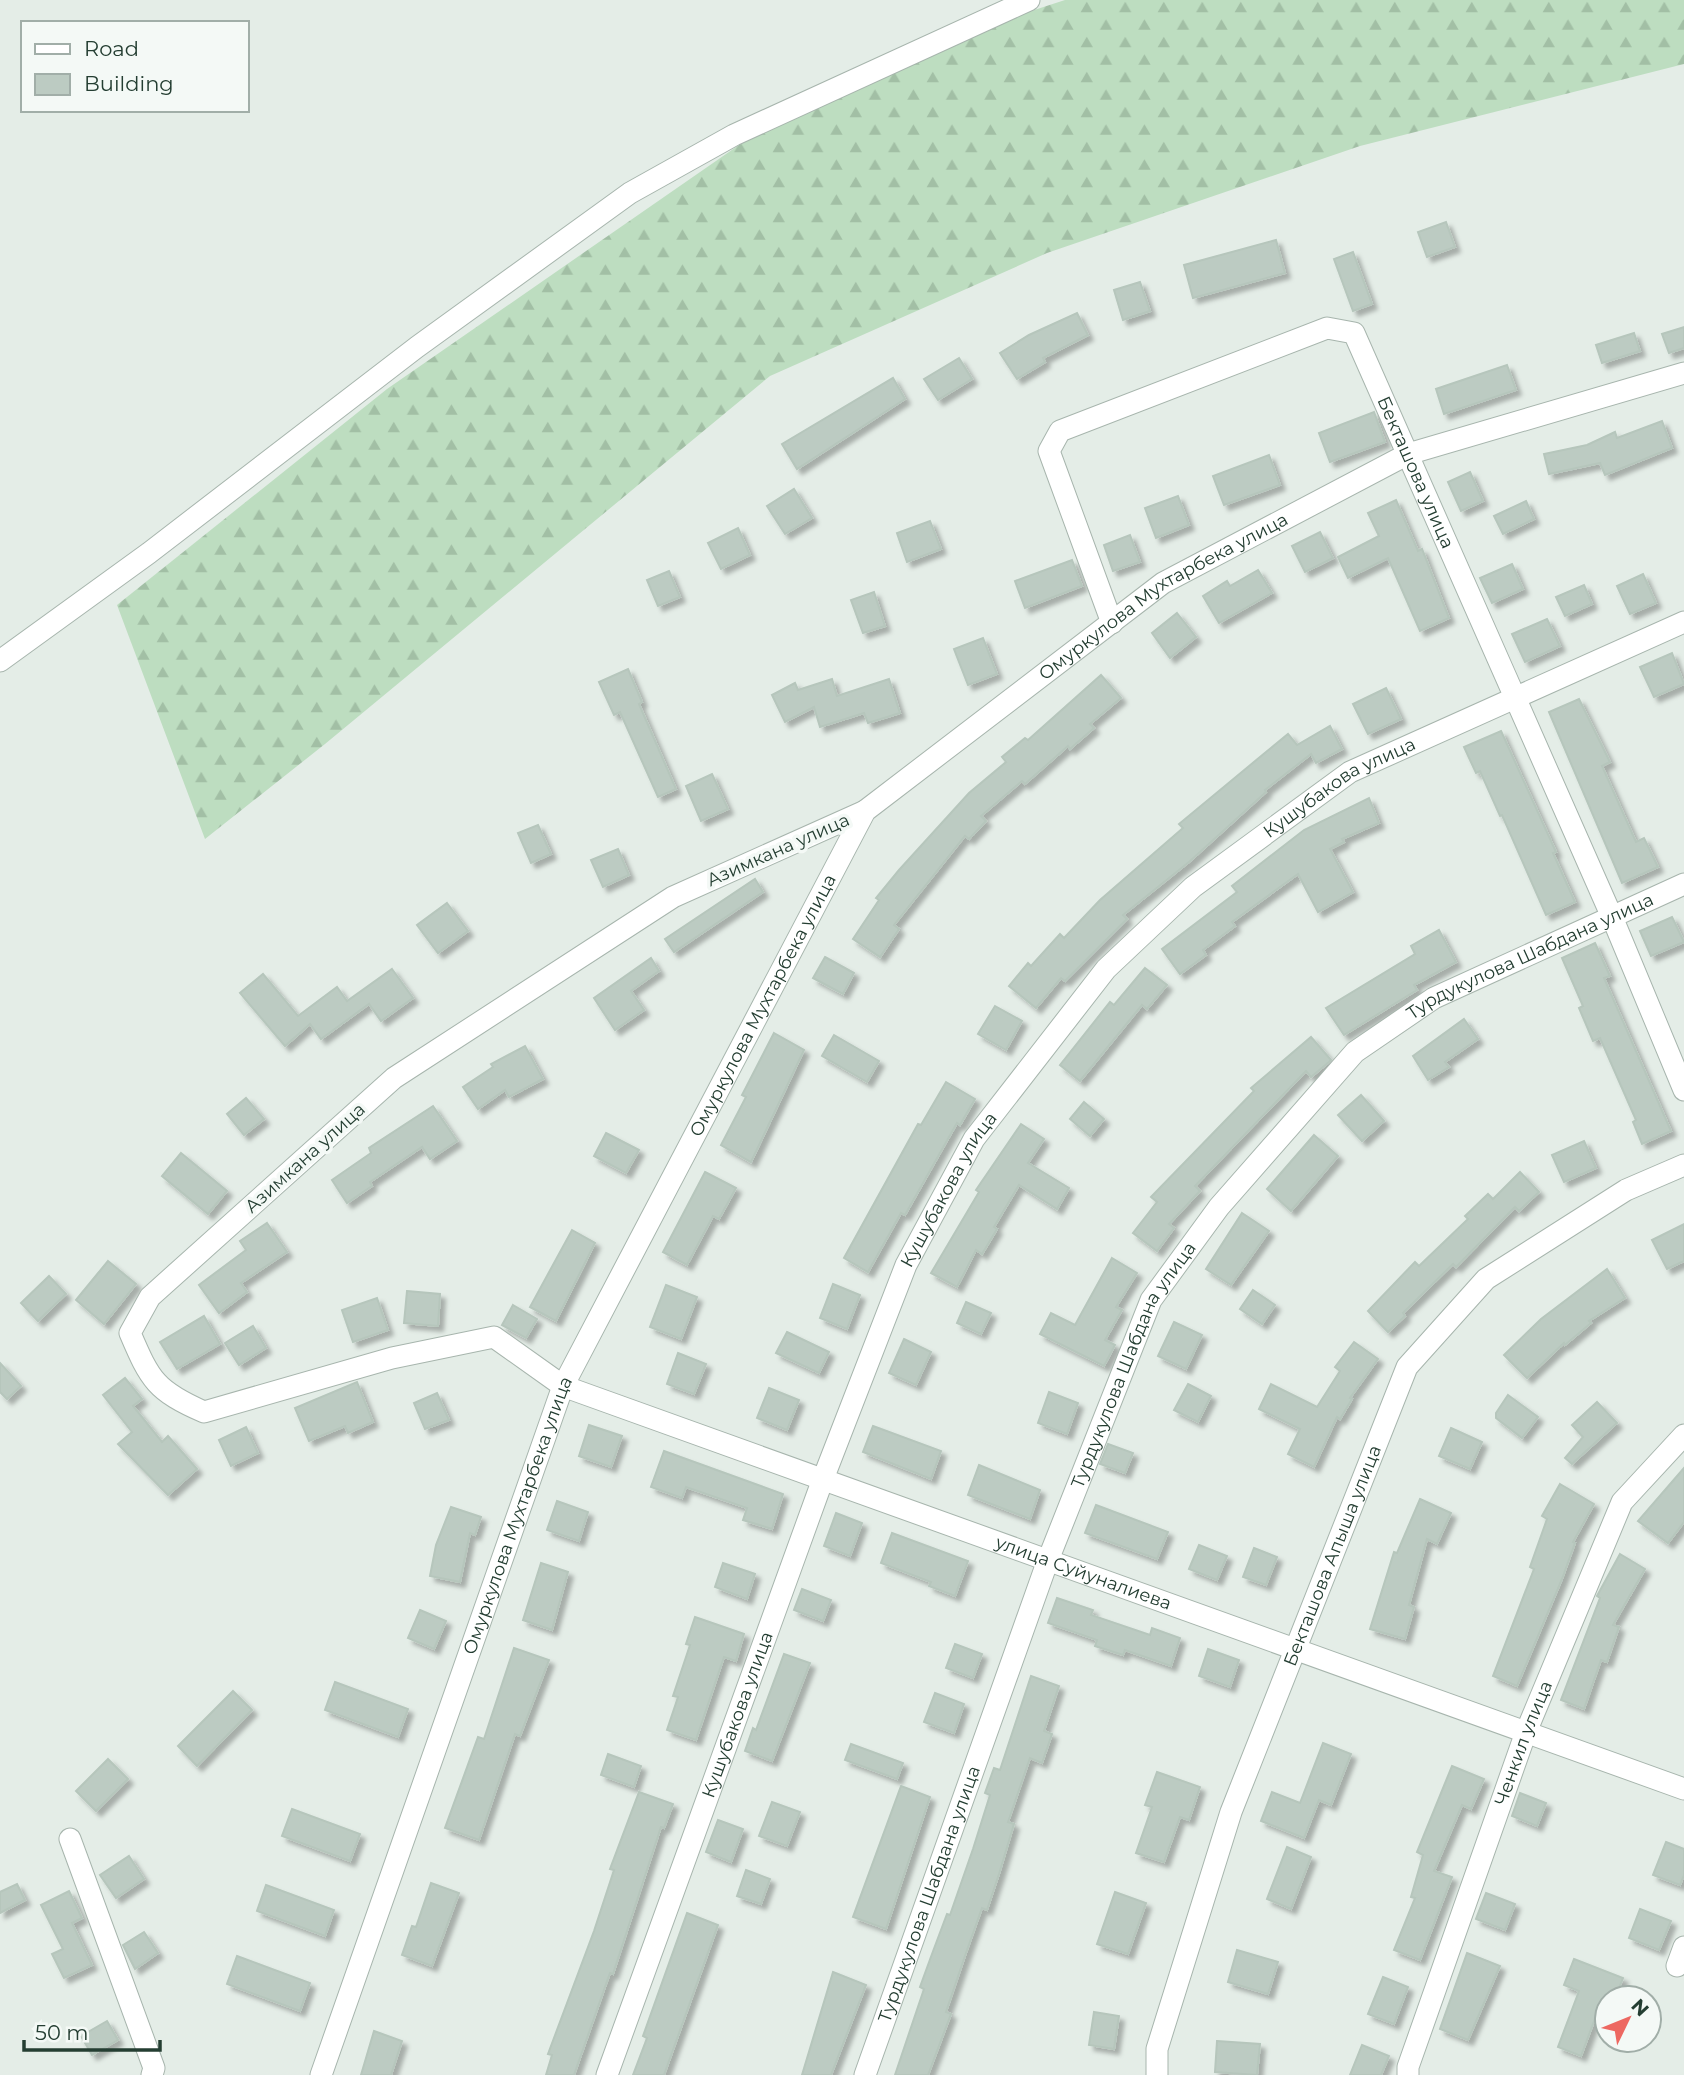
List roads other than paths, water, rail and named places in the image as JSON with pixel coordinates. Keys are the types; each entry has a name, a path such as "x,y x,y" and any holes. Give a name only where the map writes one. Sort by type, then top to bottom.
{"street":[{"path":"0,661 149,553 417,347 629,193 734,135 1029,0"},
{"name":"Бекташова улица","path":"1112,623 1049,451 1060,431 1328,328 1354,333 1513,699 1612,917 1684,1090"},
{"name":"Омуркулова Мухтарбека улица","path":"321,2075 563,1386 865,811 1163,583 1408,454 1684,373"},
{"name":"Кушубакова улица","path":"607,2075 823,1479 906,1265 974,1139 1106,970 1194,887 1350,772 1684,622"},
{"name":"Азимкана улица","path":"494,1337 392,1358 204,1412 173,1398 147,1374 130,1333 150,1297 394,1078 673,897 865,811"},
{"name":"Турдукулова Шабдана улица","path":"865,2075 1048,1560 1151,1300 1219,1207 1355,1052 1434,998 1684,884"},
{"name":"Бекташова Апыша улица","path":"1157,2075 1157,2049 1231,1812 1407,1367 1486,1279 1626,1190 1684,1164"},
{"name":"улица Суйуналиева","path":"494,1337 563,1386 1684,1789"},
{"name":"Ченкил улица","path":"1408,2075 1408,2067 1526,1732 1622,1502 1684,1435"},
{"path":"70,1839 153,2067 152,2075"}]}
